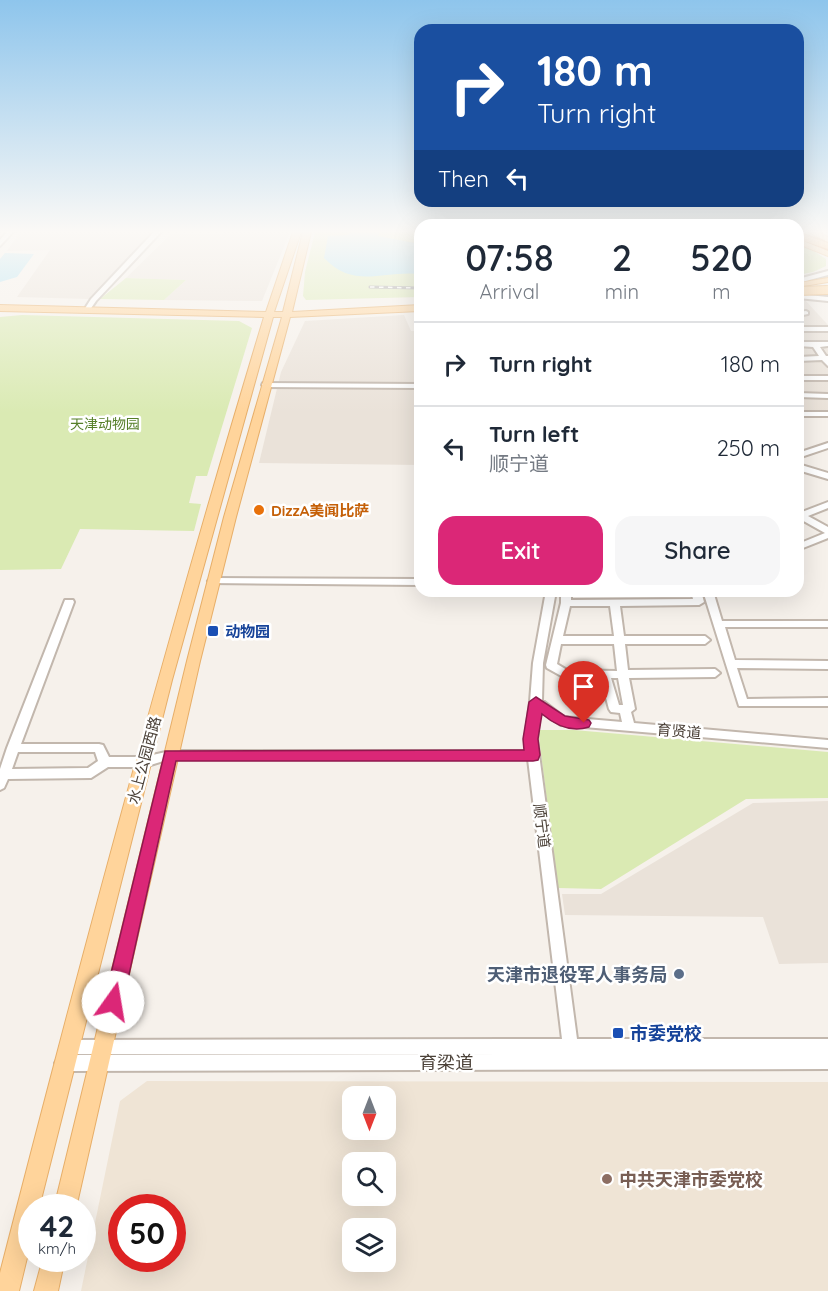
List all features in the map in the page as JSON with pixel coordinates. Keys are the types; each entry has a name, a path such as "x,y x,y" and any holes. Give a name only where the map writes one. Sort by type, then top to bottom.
{"main road":[{"name":"水上公园西路","path":"7,1291 65,1055 216,491 276,292"},
{"name":"水上公园西路","path":"68,1194 170,755 213,581 290,292"},
{"path":"0,303 88,308"},
{"path":"287,311 414,303"},
{"path":"0,308 270,311 414,308"},
{"path":"46,1291 51,1272"}],"street":[{"path":"88,308 103,292"},
{"path":"804,297 828,299"},
{"path":"804,329 828,329"},
{"path":"804,344 828,344"},
{"path":"815,345 827,360"},
{"path":"804,359 827,360"},
{"path":"804,378 828,378"},
{"path":"266,385 414,386"},
{"path":"804,395 828,396"},
{"path":"804,414 828,414"},
{"path":"804,454 828,446"},
{"path":"804,469 828,476"},
{"path":"804,514 828,505"},
{"path":"804,518 828,533"},
{"path":"804,544 828,533"},
{"path":"213,581 414,582"},
{"name":"顺宁道","path":"550,597 538,663 531,739 571,1054"},
{"path":"566,597 551,665 565,674 715,674"},
{"path":"566,603 699,602 698,597"},
{"path":"710,597 744,702 828,702"},
{"path":"69,602 2,780 91,773 105,762 144,762 170,755 533,755"},
{"path":"605,675 615,709 629,709 615,603"},
{"path":"719,624 828,624"},
{"path":"557,640 705,640"},
{"path":"731,664 828,665"},
{"name":"育贤道","path":"536,702 561,722 828,744"},
{"path":"625,709 629,727"},
{"path":"13,748 99,748 105,762"},
{"path":"571,1054 828,1046"},
{"name":"育梁道","path":"65,1055 571,1054 828,1060"}],"shaded area":[{"path":"20,292 96,292 89,299 17,297"},
{"path":"173,292 266,292 262,301 164,300"},
{"path":"804,299 828,325 828,414 804,414"},
{"path":"404,315 411,331 414,331 414,465 259,463 281,372 305,321"},
{"path":"828,801 828,963 779,964 763,917 565,915 562,894 601,894 753,803"},
{"name":"中共天津市委党校","path":"147,1081 828,1082 828,1291 81,1291 85,1272 96,1272 96,1218 120,1101"}],"green space":[{"path":"108,292 173,292 164,300 100,299"},
{"path":"303,292 414,292 414,297 306,300"},
{"name":"天津动物园","path":"22,315 239,321 252,328 207,476 196,476 189,503 201,504 194,531 80,529 61,569 0,570 0,317"},
{"path":"538,730 574,730 828,752 828,798 746,799 601,889 558,888"}],"place":[{"name":"DizzA美闻比萨","path":"259,510"},
{"name":"动物园","path":"213,631"},
{"name":"天津市退役军人事务局","path":"679,974"},
{"name":"市委党校","path":"618,1033"},
{"name":"中共天津市委党校","path":"607,1179"}],"route":[{"path":"113,1002 170,755 533,755 531,739 536,702 561,722 584,723"}]}
